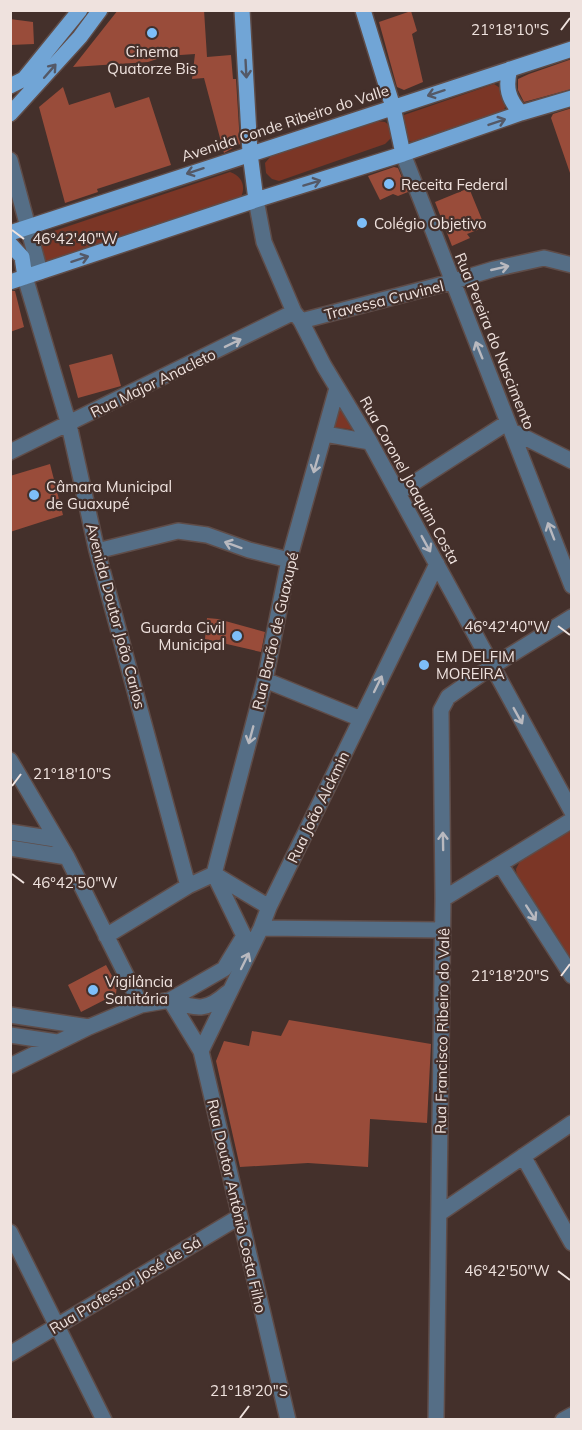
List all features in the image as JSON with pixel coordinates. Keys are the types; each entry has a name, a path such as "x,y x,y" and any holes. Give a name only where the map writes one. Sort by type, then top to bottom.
{"main road":[{"path":"10,86 24,79 80,10"},
{"path":"10,114 80,37 100,10"},
{"name":"Rua Coronel Joaquim Costa","path":"243,10 250,153 256,200"},
{"name":"Rua Pereira do Nascimento","path":"363,10 393,107 403,154"},
{"name":"Avenida Conde Ribeiro do Valle","path":"10,233 572,49"},
{"path":"510,69 507,90 512,104 521,113"},
{"path":"17,280 256,200 403,154 521,113 572,99"},
{"path":"10,244 22,257 17,280"}],"street":[{"name":"Rua Pereira do Nascimento","path":"403,154 451,282 572,586"},
{"path":"10,160 40,272"},
{"name":"Rua Coronel Joaquim Costa","path":"256,200 264,242 298,317 370,442 572,812"},
{"name":"Travessa Cruvinel","path":"298,317 451,282 494,268 544,258 572,265"},
{"name":"Avenida Doutor João Carlos","path":"17,280 69,424 97,551 188,886"},
{"name":"Rua Major Anacleto","path":"10,452 298,317"},
{"name":"Rua Barão de Guaxupé","path":"214,874 265,680 289,560 338,388"},
{"path":"398,493 510,426 572,461"},
{"path":"325,434 370,442"},
{"path":"97,551 178,531 207,535 249,550 289,560"},
{"name":"Rua João Alckmin","path":"201,1051 437,564"},
{"name":"Rua Francisco Ribeiro do Valê","path":"436,1419 443,930 441,710 448,697 491,667 572,617"},
{"path":"265,680 361,719"},
{"path":"10,760 67,857 141,1005"},
{"path":"443,899 572,820"},
{"path":"10,832 55,839"},
{"path":"10,848 67,857"},
{"path":"500,864 572,976"},
{"path":"106,936 188,886 214,874"},
{"path":"214,874 269,907"},
{"path":"10,1066 89,1027 141,1005 170,1000 224,969 244,936 214,874"},
{"path":"261,928 443,930"},
{"path":"170,1000 204,1008 216,1003 231,989"},
{"name":"Rua Doutor Antônio Costa Filho","path":"170,1000 201,1051 288,1419"},
{"path":"10,1015 89,1027"},
{"path":"10,1035 57,1042"},
{"path":"440,1213 572,1123"},
{"path":"523,1156 572,1243"},
{"name":"Rua Professor José de Sá","path":"10,1354 239,1217"},
{"path":"10,1232 104,1419"},
{"path":"563,1419 572,1415"}],"shaded area":[{"path":"494,84 503,90 507,102 504,110 411,142 404,137 402,117 404,115"},
{"path":"377,121 385,122 390,126 391,138 385,144 279,181 272,179 266,173 265,163 271,156"},
{"path":"230,172 242,182 241,197 45,264 35,241 39,236"},
{"path":"340,403 356,430 333,427"},
{"path":"571,830 571,963 517,877 516,869 521,859"}],"building":[{"name":"Cinema Quatorze Bis","path":"118,10 204,10 207,57 231,55 233,79 236,79 240,144 224,153 204,78 192,79 195,54 166,56 148,62 73,67"},
{"path":"411,11 417,31 412,34 423,82 404,90 397,87 379,22"},
{"path":"10,19 33,22 34,44 10,45"},
{"path":"572,59 572,89 524,102 518,90 518,79"},
{"path":"63,87 69,105 110,92 115,108 149,97 171,165 97,189 98,192 65,203 39,107"},
{"path":"572,108 572,172 570,173 551,118 553,114"},
{"name":"Receita Federal","path":"394,167 398,168 408,192 398,196 393,194 380,200 368,176"},
{"path":"469,188 485,227 467,234 470,238 452,246 435,202"},
{"path":"10,291 15,291 24,327 10,332"},
{"path":"112,354 121,386 78,398 69,365"},
{"name":"Câmara Municipal de Guaxupé","path":"50,464 63,515 10,532 10,476"},
{"name":"Guarda Civil Municipal","path":"207,618 265,632 261,652 205,639"},
{"name":"Vigilância Sanitária","path":"106,965 117,985 116,994 81,1012 68,985"},
{"path":"289,1020 431,1044 427,1123 370,1119 368,1167 308,1163 240,1167 216,1061 224,1041 249,1046 252,1031 281,1036"}],"place":[{"name":"Cinema Quatorze Bis","path":"152,33"},
{"name":"Receita Federal","path":"389,184"},
{"name":"Colégio Objetivo","path":"362,223"},
{"name":"Câmara Municipal de Guaxupé","path":"34,495"},
{"name":"Guarda Civil Municipal","path":"237,636"},
{"name":"EM DELFIM MOREIRA","path":"424,665"},
{"name":"Vigilância Sanitária","path":"93,990"}]}
